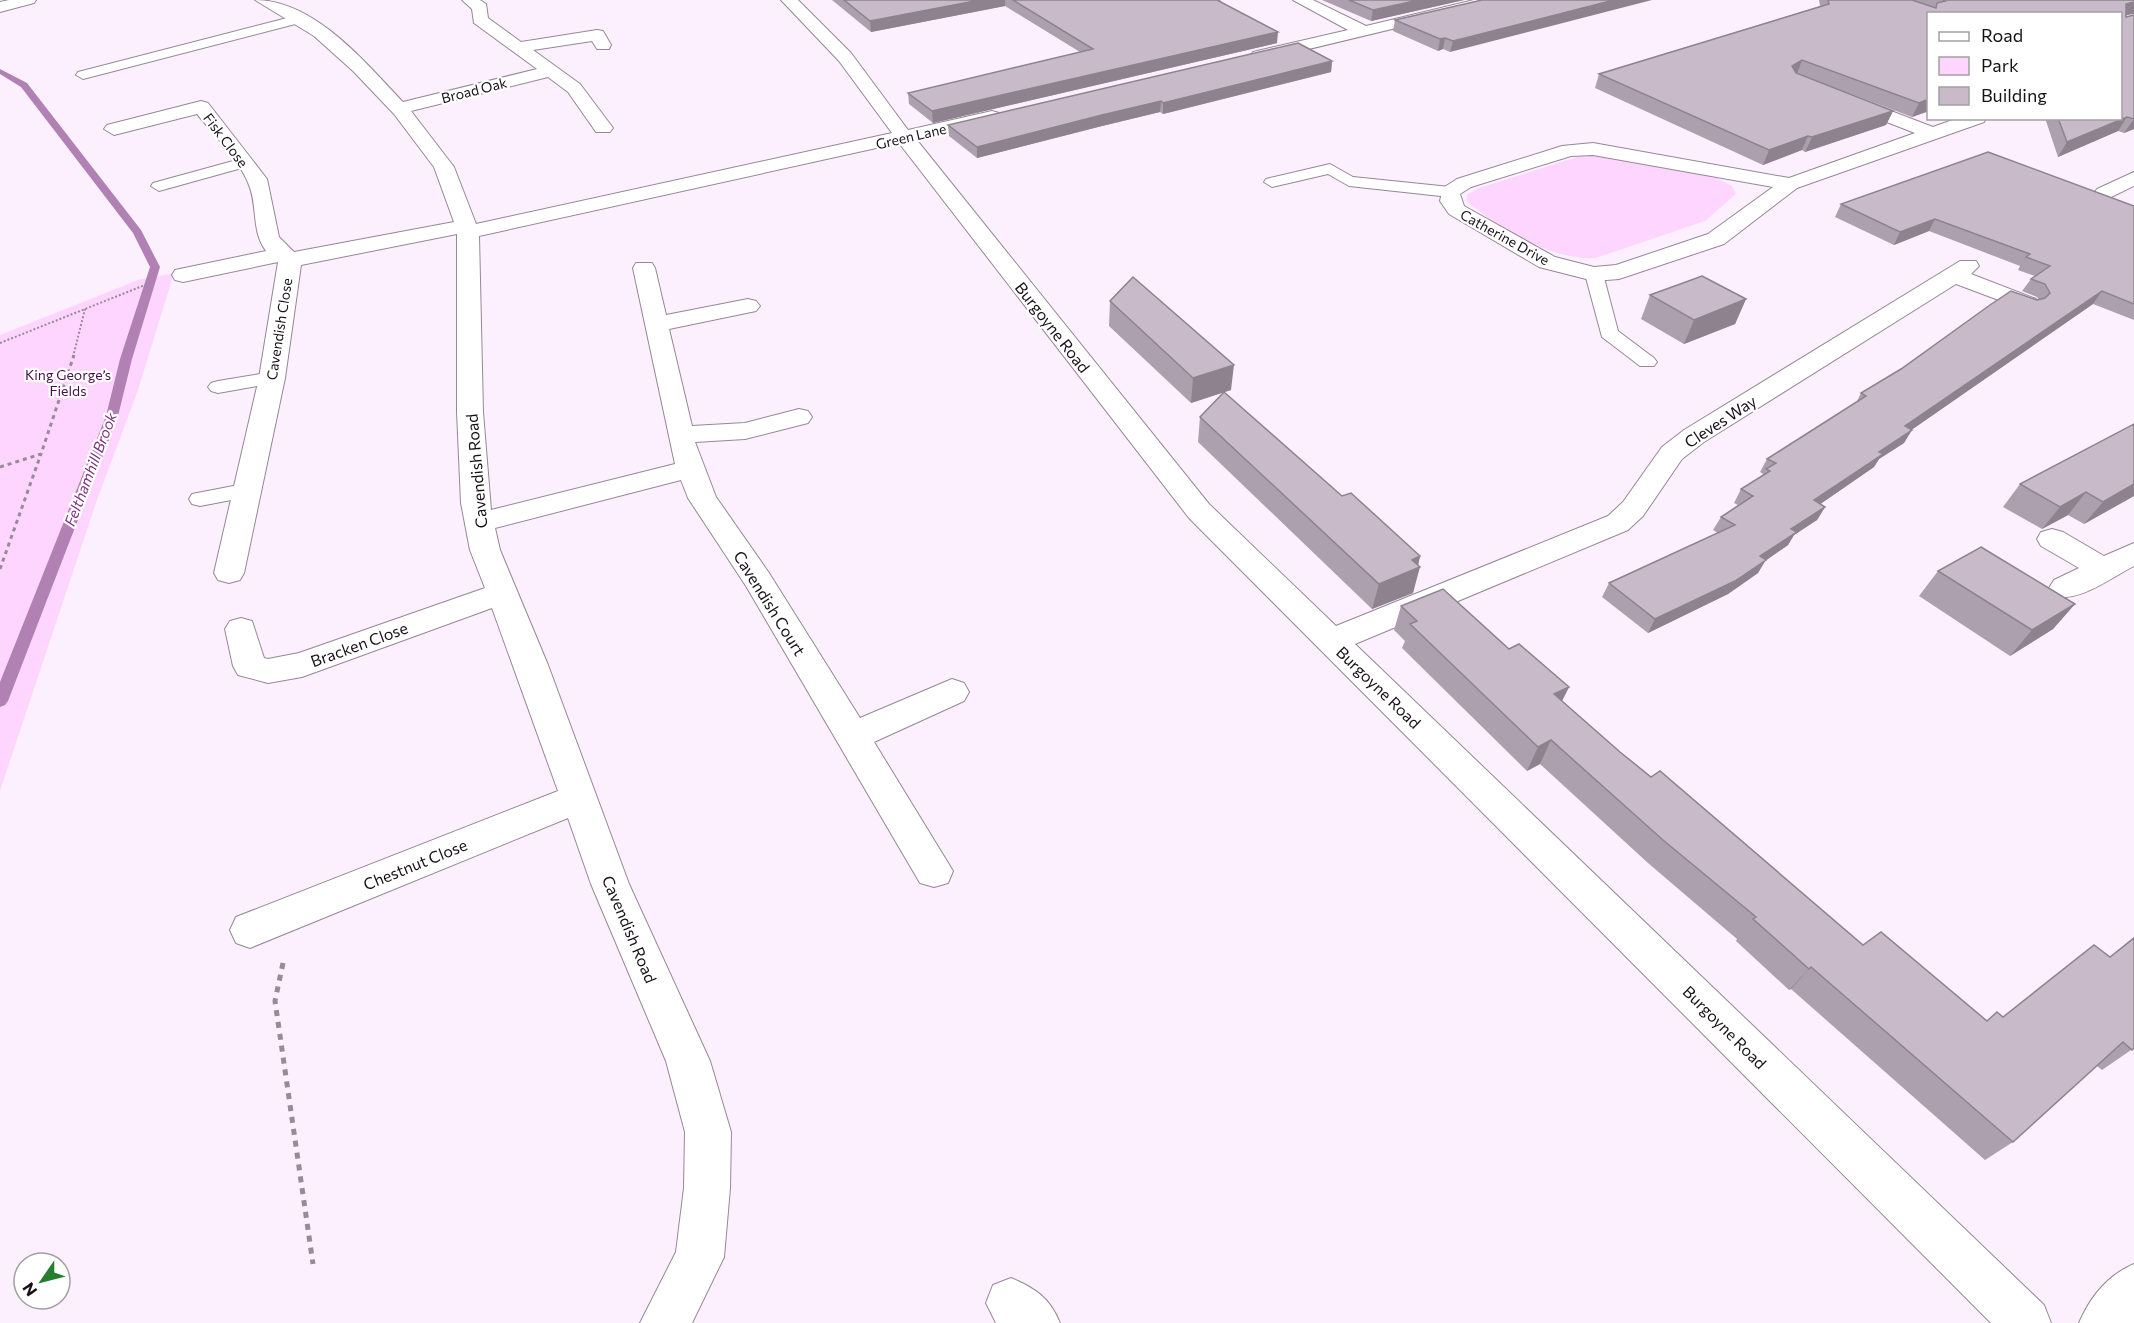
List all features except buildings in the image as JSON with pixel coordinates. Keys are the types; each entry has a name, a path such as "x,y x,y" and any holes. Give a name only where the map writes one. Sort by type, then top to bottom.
{"street":[{"path":"0,7 28,0"},
{"name":"Cavendish Road","path":"263,0 299,19 346,54 397,109 443,166 462,206 467,229 470,412 479,523 485,550 610,884 688,1061 708,1132 707,1188 700,1257 665,1323"},
{"path":"470,0 480,7 480,20 574,88 603,128"},
{"name":"Burgoyne Road","path":"789,0 839,50 904,138 1199,511 2026,1323"},
{"path":"1301,0 1364,31"},
{"path":"1238,60 1494,0"},
{"path":"519,47 597,35 603,45"},
{"name":"Broad Oak","path":"397,109 552,70"},
{"path":"1829,93 1933,134"},
{"name":"Fisk Close","path":"114,129 201,106 259,184 267,238 285,258"},
{"name":"Green Lane","path":"467,229 904,138 1008,114"},
{"name":"Catherine Drive","path":"1790,183 1593,149 1569,150 1464,183 1450,192 1450,201 1456,210 1547,262 1594,274 1619,272 1716,239 1790,183 1972,120"},
{"path":"2104,193 2130,183"},
{"name":"Cavendish Close","path":"229,573 272,378 285,258 467,229"},
{"path":"183,275 285,258"},
{"name":"Cavendish Court","path":"644,268 681,436 690,469 702,498 758,580 934,871"},
{"name":"Cleves Way","path":"1332,641 1599,533 1618,523 1633,509 1672,453 1694,436 1961,270 2028,304"},
{"path":"656,324 748,306"},
{"path":"681,436 717,431 746,431 799,417"},
{"path":"479,523 690,469"},
{"path":"2052,539 2103,569"},
{"path":"2065,588 2134,553"},
{"name":"Bracken Close","path":"241,629 250,666 268,672 302,665 502,592"},
{"path":"852,736 952,692"},
{"name":"Chestnut Close","path":"250,930 579,798"},
{"path":"2104,1323 2134,1289"}],"lane":[{"path":"83,75 299,19"},
{"path":"159,186 244,163"},
{"path":"1272,182 1330,169 1349,181 1450,192"},
{"path":"1594,274 1609,333 1647,362"},
{"path":"218,387 272,378"},
{"path":"200,499 249,490"}],"path":[{"path":"0,343 141,286"},
{"path":"0,569 70,371 86,308"},
{"path":"0,467 41,454"},
{"path":"294,912 274,1001 313,1264"}],"green space":[{"path":"1587,154 1601,154 1715,177 1732,186 1736,194 1705,221 1596,258 1579,258 1562,254 1526,241 1493,221 1466,200 1468,194 1479,188"},
{"name":"King George’s Fields","path":"174,273 138,390 97,500 0,791 0,335 138,280"}],"waterway":[{"name":"Felthamhill Brook","path":"0,71 24,85 138,232 155,267 126,359 112,416 0,701"}]}
